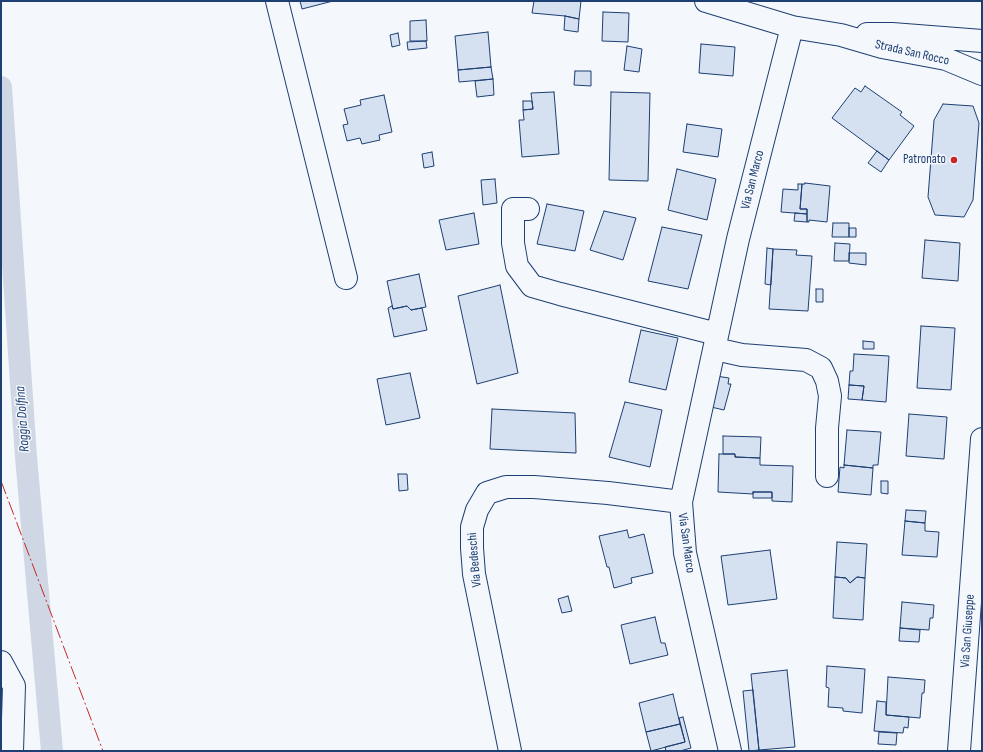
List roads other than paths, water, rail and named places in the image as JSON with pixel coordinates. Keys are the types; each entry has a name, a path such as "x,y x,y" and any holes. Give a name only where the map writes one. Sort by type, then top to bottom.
{"street":[{"path":"278,1 346,278"},
{"name":"Strada San Rocco","path":"706,1 792,27 841,35 882,47 946,59 982,73"},
{"name":"Via San Marco","path":"730,751 685,552 681,502 738,239 792,27"},
{"name":"Strada San Rocco","path":"841,35 892,34 982,41"},
{"path":"528,209 513,209 513,243 517,266 532,286 716,342 742,355 806,360 821,368 828,381 830,396 828,476"},
{"name":"Via San Giuseppe","path":"959,751 982,439"},
{"name":"Via Bedeschi","path":"510,751 474,574 472,527 476,510 487,493 506,487 534,487 608,493 681,502"},
{"path":"1,662 14,686 12,751"}],"waterway":[{"name":"Roggia Dolfina","path":"1,87 26,457 52,751"}],"place":[{"name":"Patronato","path":"954,160"}]}
